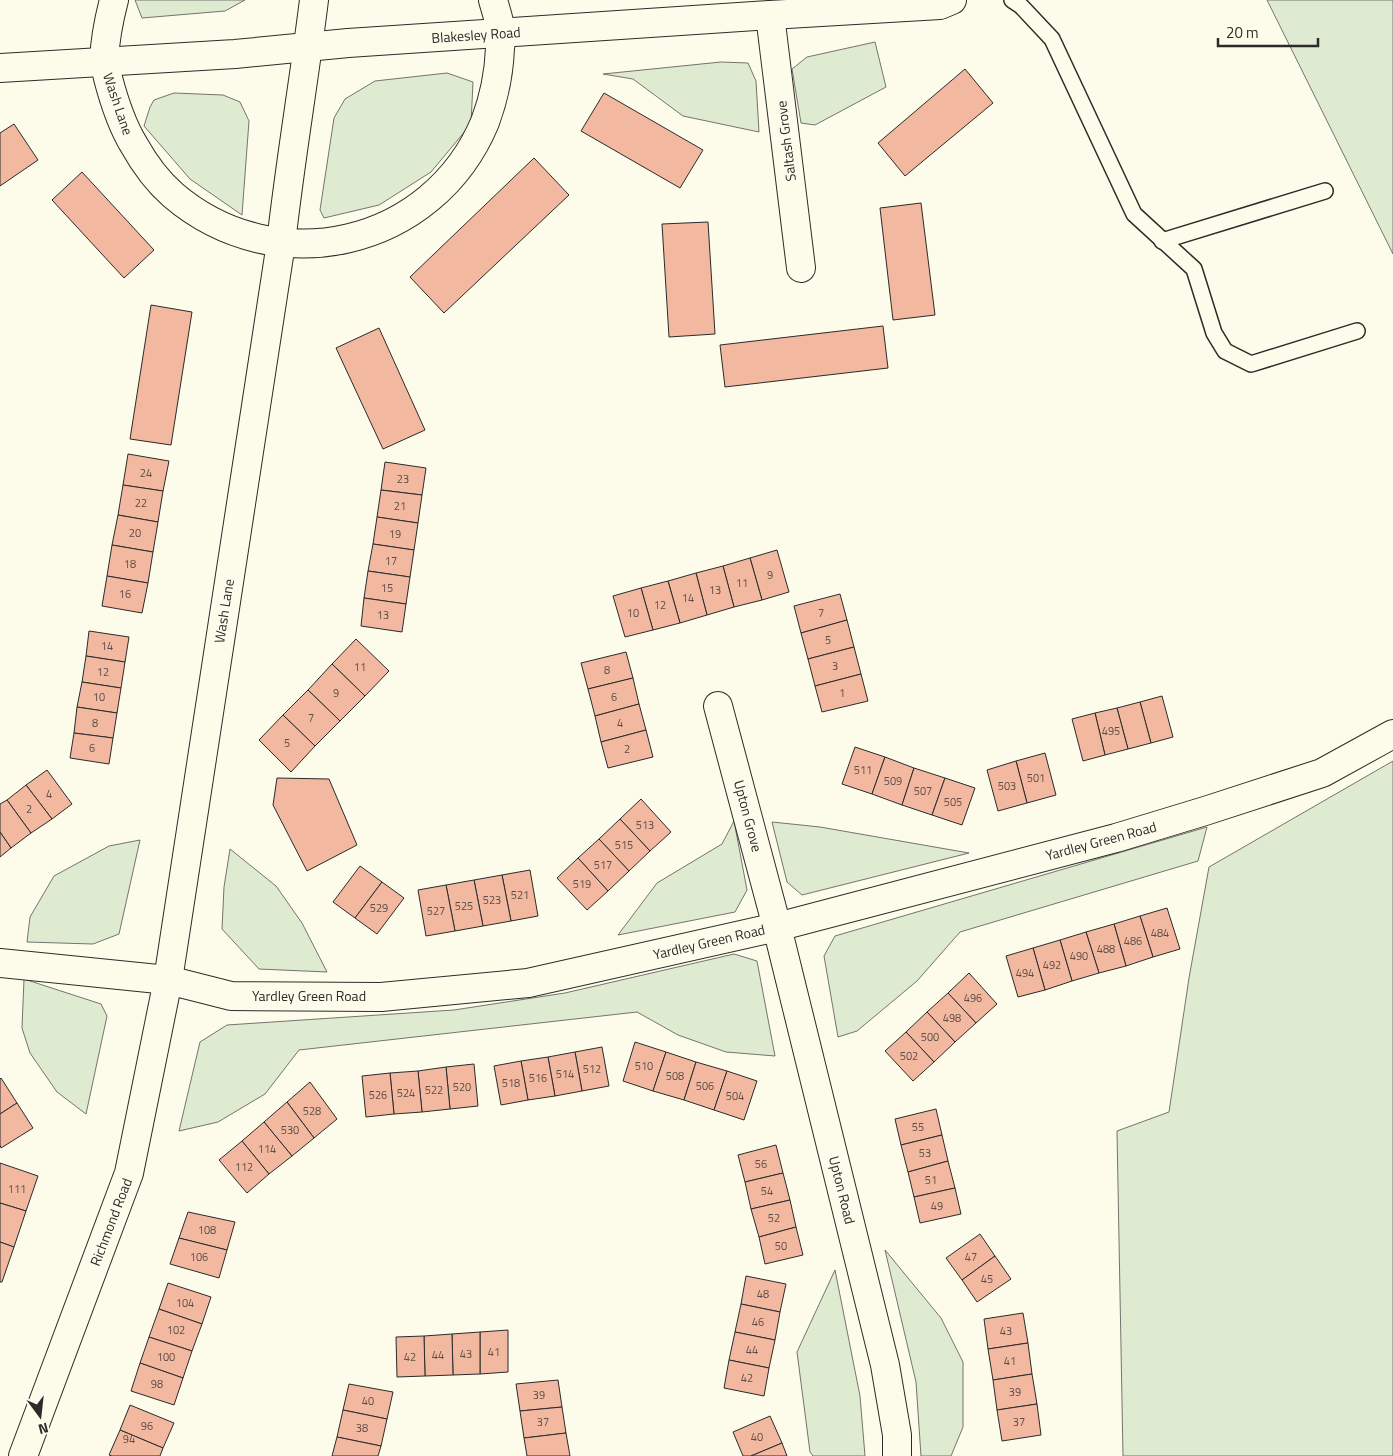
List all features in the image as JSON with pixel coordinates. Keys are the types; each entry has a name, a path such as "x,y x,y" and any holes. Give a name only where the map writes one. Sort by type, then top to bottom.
{"street":[{"name":"Wash Lane","path":"114,0 109,16 104,62 112,94 125,131 146,166 173,195 205,218 242,234 280,243 320,244 359,236 395,222 428,200 455,173 477,140 492,103 499,65 501,34 493,0"},
{"name":"Wash Lane","path":"168,980 280,243 314,0"},
{"name":"Blakesley Road","path":"0,68 235,54 308,46 940,5 952,0"},
{"name":"Saltash Grove","path":"770,15 801,268"},
{"name":"Upton Grove","path":"718,706 777,926"},
{"name":"Yardley Green Road","path":"0,963 168,980 231,996 381,997 528,984 777,926 1116,838 1322,773 1393,734"},
{"name":"Upton Road","path":"777,926 885,1365 897,1435 897,1456"},
{"name":"Richmond Road","path":"23,1456 130,1173 168,980"}],"lane":[{"path":"1012,0 1021,6 1052,38 1134,214 1194,269 1214,333 1226,351 1251,364 1357,331"},
{"path":"1162,241 1325,191"}],"green space":[{"path":"135,0 245,0 225,11 142,18"},
{"path":"1267,0 1393,0 1393,254"},
{"path":"875,42 886,87 815,125 801,123 792,69 807,57"},
{"path":"721,62 748,63 756,81 759,132 683,116 633,79 603,74"},
{"path":"447,73 473,82 471,124 431,172 379,205 324,218 320,210 334,118 345,99 375,81"},
{"path":"174,93 223,95 240,102 249,121 242,215 190,179 144,126 154,100"},
{"path":"1393,761 1393,1456 1123,1456 1117,1131 1169,1112 1189,978 1209,867"},
{"path":"734,821 747,890 735,912 618,935 657,883 722,844"},
{"path":"772,822 820,827 969,853 802,895 787,882"},
{"path":"1207,827 1198,861 960,932 917,981 857,1031 838,1037 824,956 835,936"},
{"path":"140,840 119,934 93,944 27,942 30,917 54,876 109,846"},
{"path":"230,849 276,886 302,923 327,972 259,969 222,929 224,887"},
{"path":"734,954 757,961 775,1056 726,1052 678,1035 637,1012 299,1050 265,1094 218,1122 179,1131 200,1042 227,1025 454,1010 565,993"},
{"path":"24,979 101,1004 107,1016 86,1114 57,1092 30,1053 22,1028"},
{"path":"885,1250 941,1318 963,1362 963,1427 951,1456 921,1456 916,1382"},
{"path":"835,1270 860,1396 865,1456 813,1456 810,1452 797,1352"}],"building":[{"path":"965,69 993,103 905,176 878,143"},
{"path":"604,93 703,150 680,188 581,131"},
{"path":"14,124 38,160 0,186 0,133"},
{"path":"534,158 569,195 444,313 410,277"},
{"path":"82,172 154,250 124,278 52,200"},
{"path":"921,203 935,315 893,320 880,208"},
{"path":"708,222 715,334 669,337 662,224"},
{"path":"151,305 192,312 171,445 130,439"},
{"path":"883,326 888,368 725,387 720,345"},
{"path":"379,328 425,430 383,449 336,348"},
{"path":"128,454 169,461 163,491 123,485"},
{"path":"385,462 426,468 422,495 381,490"},
{"path":"123,485 163,491 158,522 118,515"},
{"path":"381,490 422,495 418,523 377,517"},
{"path":"118,515 158,522 153,552 112,545"},
{"path":"377,517 418,523 414,550 373,544"},
{"path":"373,544 414,550 410,577 368,571"},
{"path":"112,545 153,552 148,583 107,576"},
{"path":"777,550 789,592 762,600 750,558"},
{"path":"750,558 762,600 734,607 723,566"},
{"path":"723,566 734,607 707,615 696,573"},
{"path":"368,571 410,577 406,604 364,598"},
{"path":"696,573 707,615 680,623 668,581"},
{"path":"107,576 148,583 142,613 102,606"},
{"path":"668,581 680,623 653,630 641,588"},
{"path":"641,588 653,630 625,637 613,596"},
{"path":"840,594 847,620 801,633 794,606"},
{"path":"364,598 406,604 402,632 361,626"},
{"path":"847,620 854,647 808,659 801,633"},
{"path":"89,631 129,637 125,662 86,656"},
{"path":"356,639 389,671 365,696 332,664"},
{"path":"854,647 861,674 815,686 808,659"},
{"path":"626,652 633,678 588,689 581,663"},
{"path":"86,656 125,662 121,688 82,682"},
{"path":"332,664 365,696 340,721 308,690"},
{"path":"861,674 868,701 822,712 815,686"},
{"path":"633,678 639,704 595,716 588,689"},
{"path":"82,682 121,688 117,713 77,707"},
{"path":"308,690 340,721 315,746 283,715"},
{"path":"1162,696 1173,737 1151,743 1140,702"},
{"path":"1140,702 1151,743 1128,749 1117,708"},
{"path":"639,704 646,730 601,742 595,716"},
{"path":"77,707 117,713 113,738 74,733"},
{"path":"1117,708 1128,749 1105,755 1095,713"},
{"path":"1095,713 1105,755 1083,761 1072,719"},
{"path":"283,715 315,746 291,772 259,740"},
{"path":"646,730 653,757 608,768 601,742"},
{"path":"74,733 113,738 109,764 70,758"},
{"path":"855,747 885,757 872,794 842,784"},
{"path":"1045,753 1056,795 1027,803 1016,761"},
{"path":"885,757 914,768 902,805 872,794"},
{"path":"1016,761 1027,803 998,811 987,770"},
{"path":"914,768 945,778 932,815 902,805"},
{"path":"47,770 72,804 52,819 26,785"},
{"path":"277,778 329,779 357,845 307,871 273,805"},
{"path":"945,778 975,788 962,825 932,815"},
{"path":"26,785 52,819 31,833 7,800"},
{"path":"641,799 671,832 650,851 620,819"},
{"path":"7,800 31,833 11,848 0,832 0,804"},
{"path":"620,819 650,851 629,871 599,839"},
{"path":"0,832 11,848 0,857"},
{"path":"599,839 629,871 608,891 578,858"},
{"path":"578,858 608,891 587,910 557,878"},
{"path":"360,866 382,882 355,918 333,902"},
{"path":"530,870 538,916 511,921 502,875"},
{"path":"502,875 511,921 483,926 474,880"},
{"path":"474,880 483,926 455,931 446,885"},
{"path":"382,882 404,898 377,934 355,918"},
{"path":"446,885 455,931 426,936 418,890"},
{"path":"1167,908 1180,949 1153,957 1140,916"},
{"path":"1140,916 1153,957 1126,966 1114,924"},
{"path":"1114,924 1126,966 1099,973 1086,932"},
{"path":"1086,932 1099,973 1072,981 1060,940"},
{"path":"1060,940 1072,981 1045,990 1033,948"},
{"path":"1033,948 1045,990 1018,997 1006,956"},
{"path":"969,973 997,1004 976,1023 948,993"},
{"path":"948,993 976,1023 955,1042 927,1012"},
{"path":"927,1012 955,1042 934,1062 906,1032"},
{"path":"906,1032 934,1062 913,1081 885,1051"},
{"path":"635,1042 666,1052 653,1091 623,1081"},
{"path":"602,1047 609,1086 582,1091 575,1052"},
{"path":"575,1052 582,1091 555,1096 548,1057"},
{"path":"666,1052 696,1062 684,1100 653,1091"},
{"path":"548,1057 555,1096 528,1100 521,1061"},
{"path":"521,1061 528,1100 501,1105 494,1066"},
{"path":"696,1062 727,1071 714,1110 684,1100"},
{"path":"474,1064 478,1106 450,1109 446,1067"},
{"path":"446,1067 450,1109 422,1112 418,1071"},
{"path":"418,1071 422,1112 394,1114 390,1073"},
{"path":"727,1071 757,1081 744,1120 714,1110"},
{"path":"390,1073 394,1114 366,1117 362,1076"},
{"path":"0,1079 17,1103 0,1114"},
{"path":"310,1082 337,1119 314,1138 287,1102"},
{"path":"287,1102 314,1138 292,1156 264,1122"},
{"path":"17,1103 33,1128 1,1148 0,1114"},
{"path":"936,1109 942,1135 901,1145 895,1119"},
{"path":"264,1122 292,1156 269,1174 242,1141"},
{"path":"942,1135 948,1161 908,1172 901,1145"},
{"path":"242,1141 269,1174 247,1193 219,1160"},
{"path":"776,1145 783,1173 745,1182 738,1155"},
{"path":"948,1161 955,1188 914,1197 908,1172"},
{"path":"0,1163 38,1176 26,1211 0,1203"},
{"path":"783,1173 790,1200 751,1209 745,1182"},
{"path":"955,1188 961,1214 920,1223 914,1197"},
{"path":"790,1200 796,1227 759,1237 751,1209"},
{"path":"0,1203 26,1211 14,1247 0,1242"},
{"path":"188,1212 235,1222 227,1250 179,1238"},
{"path":"796,1227 803,1255 765,1264 759,1237"},
{"path":"980,1234 995,1256 962,1280 946,1258"},
{"path":"179,1238 227,1250 219,1278 170,1264"},
{"path":"0,1242 14,1247 2,1282 0,1282"},
{"path":"995,1256 1011,1279 977,1302 962,1280"},
{"path":"746,1276 786,1284 780,1312 741,1304"},
{"path":"168,1283 211,1297 202,1324 159,1309"},
{"path":"741,1304 780,1312 775,1340 735,1332"},
{"path":"159,1309 202,1324 192,1351 149,1337"},
{"path":"1023,1313 1028,1343 988,1349 984,1319"},
{"path":"508,1330 508,1372 480,1374 480,1332"},
{"path":"480,1332 480,1374 453,1375 452,1334"},
{"path":"735,1332 775,1340 769,1368 729,1360"},
{"path":"452,1334 453,1375 425,1376 424,1336"},
{"path":"424,1336 425,1376 397,1377 396,1337"},
{"path":"149,1337 192,1351 183,1378 140,1363"},
{"path":"1028,1343 1032,1374 993,1380 988,1349"},
{"path":"729,1360 769,1368 764,1396 724,1388"},
{"path":"140,1363 183,1378 174,1405 131,1391"},
{"path":"1032,1374 1037,1404 997,1410 993,1380"},
{"path":"558,1380 562,1407 520,1411 516,1384"},
{"path":"349,1384 393,1392 387,1419 343,1410"},
{"path":"1037,1404 1041,1435 1002,1441 997,1410"},
{"path":"130,1405 174,1423 163,1448 120,1430"},
{"path":"562,1407 566,1433 524,1438 520,1411"},
{"path":"343,1410 387,1419 381,1446 337,1437"},
{"path":"770,1416 782,1443 751,1456 743,1456 733,1432"},
{"path":"120,1430 163,1448 160,1456 109,1455"},
{"path":"566,1433 570,1456 527,1456 524,1438"},
{"path":"337,1437 381,1446 378,1456 332,1456"},
{"path":"782,1443 787,1456 751,1456"}]}
